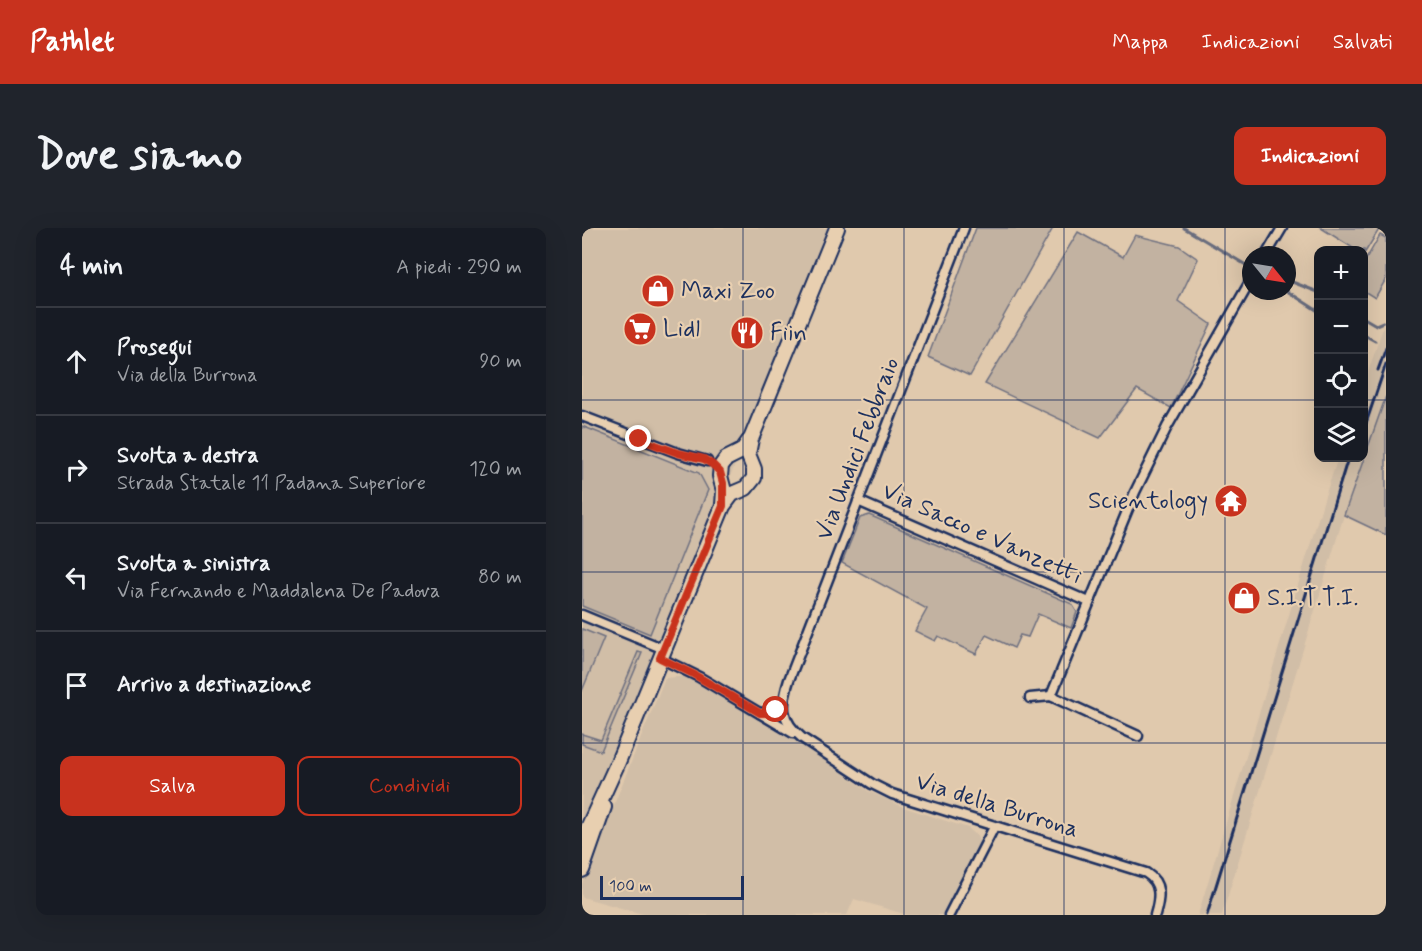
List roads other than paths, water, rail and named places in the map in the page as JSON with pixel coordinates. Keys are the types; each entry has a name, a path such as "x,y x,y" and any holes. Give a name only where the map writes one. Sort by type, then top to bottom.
{"main road":[{"path":"722,472 729,488 737,490 746,488 754,478 754,467 748,454 751,439 837,228"},
{"path":"723,506 722,472 728,458 742,451 751,439"},
{"path":"736,455 750,460"},
{"path":"582,841 618,762 723,506 737,490"},
{"path":"582,870 618,762"}],"street":[{"name":"Via Undici Febbraio","path":"783,702 964,228"},
{"path":"1271,246 1282,228"},
{"path":"1051,696 1127,508 1161,439 1242,296"},
{"path":"582,416 678,453 707,461 722,472"},
{"name":"Via Sacco e Vanzetti","path":"858,501 1089,602"},
{"name":"Via della Burrona","path":"582,615 662,654 884,791 1146,873 1159,887 1159,901 1155,915"},
{"path":"1030,698 1051,696 1138,736"},
{"path":"760,713 772,712 783,702"},
{"name":"Via della Burrona","path":"783,702 788,724 801,738"},
{"path":"949,915 994,827"}],"waterway":[{"path":"1184,228 1242,263"},
{"path":"1296,283 1314,290"},
{"path":"1296,297 1314,308"},
{"path":"1368,320 1376,325 1383,322"},
{"path":"1368,337 1375,341"}],"railway":[{"path":"1378,370 1386,348"},
{"path":"1368,417 1386,364"},
{"path":"1207,915 1347,462"}],"place":[{"name":"Maxi Zoo","path":"658,291"},
{"name":"Lidl","path":"640,329"},
{"name":"Fiin","path":"747,333"},
{"name":"Scientology","path":"1231,501"},
{"name":"S.I.T.T.I.","path":"1244,598"}]}
